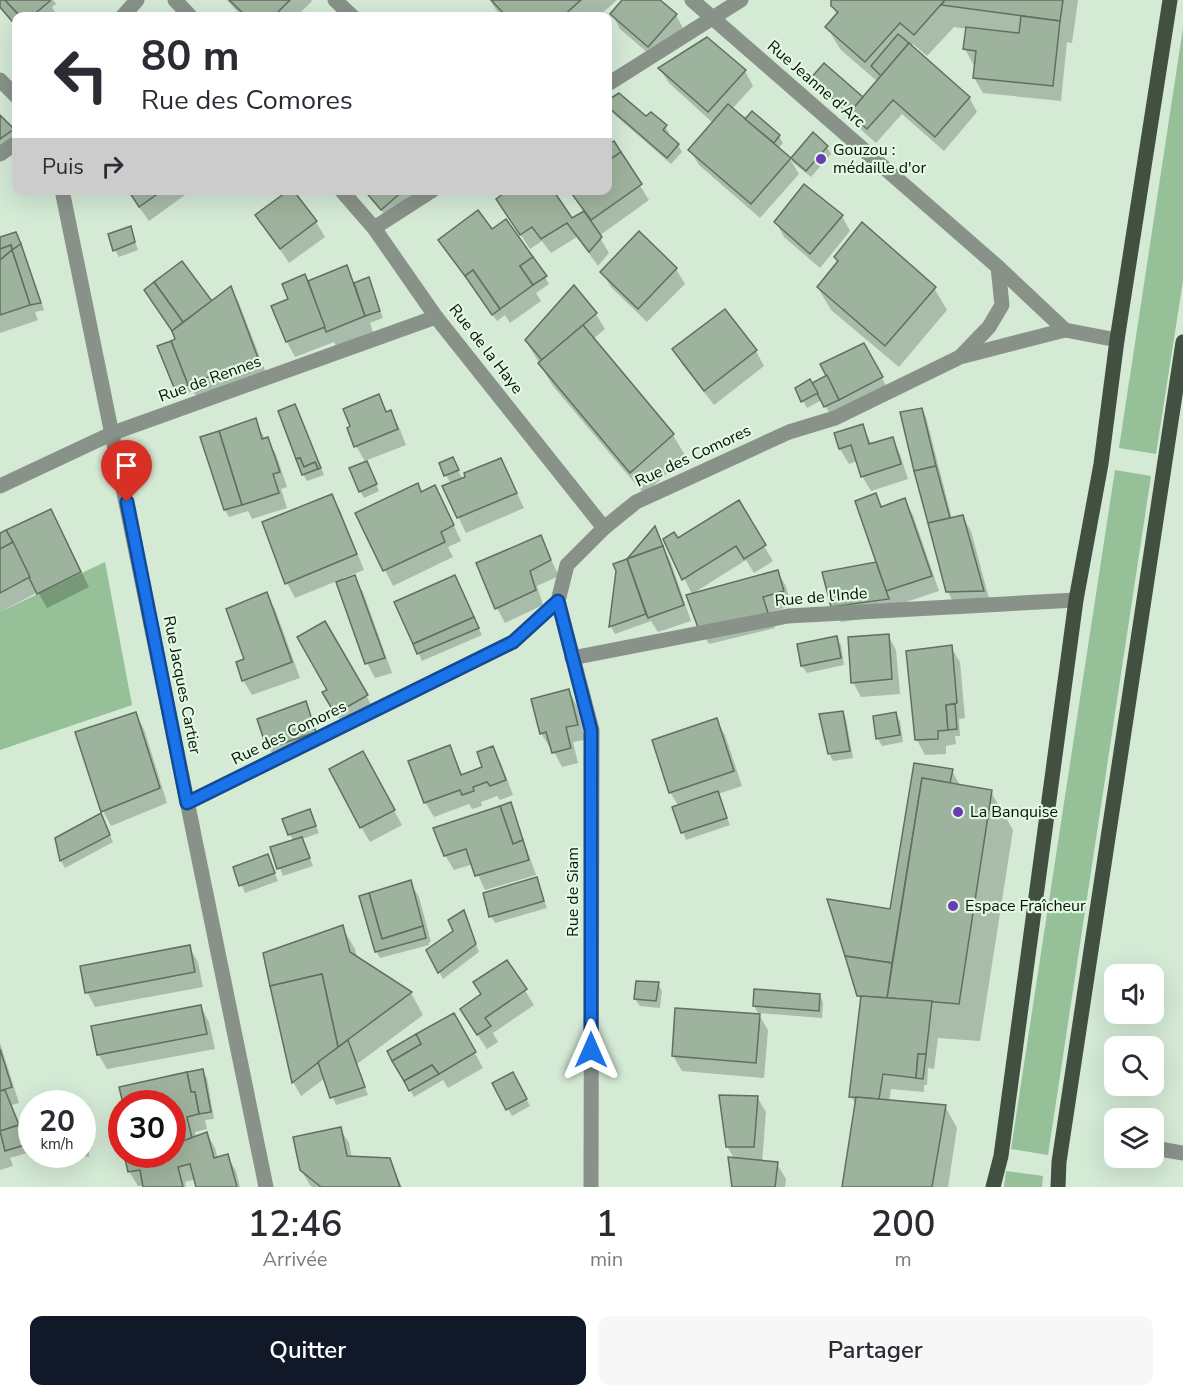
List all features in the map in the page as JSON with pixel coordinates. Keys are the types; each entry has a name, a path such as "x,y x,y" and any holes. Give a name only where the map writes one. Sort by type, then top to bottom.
{"main road":[{"path":"993,1187 1001,1156 1076,600 1101,464 1170,0"},
{"path":"1058,1187 1059,1162 1183,342"}],"street":[{"path":"126,12 137,0"},
{"path":"176,0 186,12"},
{"path":"335,0 348,12"},
{"name":"Rue Jeanne d'Arc","path":"692,0 998,267 1065,330"},
{"path":"612,82 741,0"},
{"path":"0,80 12,92"},
{"name":"Rue Jacques Cartier","path":"63,195 266,1187"},
{"name":"Rue de la Haye","path":"346,195 374,228 436,316 604,528"},
{"path":"374,228 425,195"},
{"path":"960,357 989,327 1002,305 998,267"},
{"name":"Rue de Rennes","path":"0,486 113,433 436,316"},
{"name":"Rue des Comores","path":"187,803 513,642 558,601 567,565 604,528 636,502 789,432 835,418 960,357 1065,330 1118,340"},
{"name":"Rue de l'Inde","path":"572,658 788,616 1076,600"},
{"name":"Rue de Siam","path":"558,601 591,730 591,1187"},
{"path":"1164,1150 1183,1153"}],"green space":[{"path":"1183,28 1183,281 1156,454 1119,448"},
{"path":"1115,470 1151,476 1048,1155 1011,1149"},
{"path":"105,562 132,705 0,750 0,612"},
{"path":"1006,1171 1043,1176 1042,1187 1004,1187"}],"building":[{"path":"0,0 5,0 16,12 12,12 12,21 0,7"},
{"path":"5,0 50,0 37,12 16,12"},
{"path":"229,0 290,0 278,12 242,12"},
{"path":"491,0 581,0 568,12 502,12"},
{"path":"622,0 660,0 677,14 648,47 612,16 612,12"},
{"path":"831,0 945,0 914,35 900,23 865,62 825,27 838,12 831,6"},
{"path":"945,0 1063,0 1060,21 941,5"},
{"path":"1021,16 1060,21 1053,86 973,78 976,51 963,49 966,27 1019,33"},
{"path":"898,34 909,43 881,76 871,66"},
{"path":"707,37 746,70 708,112 658,68"},
{"path":"909,43 970,97 935,137 893,100 867,129 849,113"},
{"path":"824,63 863,97 849,113 810,79"},
{"path":"619,93 646,116 651,112 667,125 663,130 679,144 667,158 612,110 612,97"},
{"path":"728,104 791,158 751,204 688,150"},
{"path":"752,111 780,135 774,143 745,119"},
{"path":"0,115 12,127 12,130 0,139"},
{"path":"813,132 828,146 806,171 791,158"},
{"path":"614,141 621,152 612,158 612,142"},
{"path":"621,152 642,184 591,220 573,195 612,195 612,158"},
{"path":"804,184 843,215 810,254 774,222"},
{"path":"131,195 156,195 139,207"},
{"path":"282,195 297,195 317,221 280,249 255,215"},
{"path":"368,195 398,195 381,210"},
{"path":"502,195 556,195 572,218 584,211 602,237 589,252 567,223 541,239 532,227 520,235 496,199"},
{"path":"478,210 492,229 506,219 533,257 520,266 533,285 500,309 473,270 465,276 438,240"},
{"path":"862,222 936,287 885,346 817,287 838,261 834,257"},
{"path":"131,226 135,242 113,251 108,234"},
{"path":"639,231 677,268 638,309 600,272"},
{"path":"16,232 21,244 12,250 11,245 0,249 0,237"},
{"path":"21,244 41,303 30,305 12,250"},
{"path":"11,245 12,250 0,260 0,249"},
{"path":"12,250 30,305 0,315 0,260"},
{"path":"533,257 547,276 533,285 520,266"},
{"path":"182,261 212,301 183,322 154,282"},
{"path":"347,265 365,316 326,332 308,281"},
{"path":"473,270 500,309 492,315 465,276"},
{"path":"305,274 325,327 286,342 271,306 288,299 282,284"},
{"path":"369,277 380,311 365,316 354,283"},
{"path":"154,282 183,322 172,331 144,290"},
{"path":"574,285 597,313 542,360 525,340"},
{"path":"231,286 258,358 188,385 171,341 175,339 172,331"},
{"path":"725,309 757,350 704,391 672,349"},
{"path":"583,325 674,434 630,473 538,363"},
{"path":"171,341 188,385 175,390 157,346"},
{"path":"864,343 883,377 839,400 820,364"},
{"path":"827,375 839,400 824,407 812,383"},
{"path":"810,379 818,393 801,402 795,388"},
{"path":"379,394 386,412 391,410 398,429 354,447 347,428 350,426 343,409"},
{"path":"295,404 321,468 318,469 315,462 304,467 300,458 296,459 278,411"},
{"path":"922,408 936,466 914,471 900,412"},
{"path":"256,418 262,439 268,437 280,472 273,474 279,493 242,505 219,431"},
{"path":"863,424 869,444 893,437 901,464 861,477 851,445 839,449 834,433"},
{"path":"219,431 242,505 224,510 200,437"},
{"path":"453,457 459,470 444,476 439,463"},
{"path":"300,458 304,467 315,462 318,469 302,475 296,459"},
{"path":"501,458 517,493 457,518 442,486 465,477 464,473"},
{"path":"367,461 377,484 359,492 349,468"},
{"path":"936,466 950,518 928,523 914,471"},
{"path":"418,483 421,492 435,485 454,525 441,532 445,542 383,571 355,513"},
{"path":"876,493 881,507 905,498 932,576 886,591 855,501"},
{"path":"332,494 357,554 285,584 262,522"},
{"path":"739,500 766,545 744,559 736,546 682,580 663,539 674,532 678,538"},
{"path":"51,509 81,572 37,594 6,530"},
{"path":"963,515 984,591 946,592 928,523"},
{"path":"655,526 663,546 627,559"},
{"path":"6,530 13,542 0,549 0,533"},
{"path":"541,535 551,560 530,571 536,590 495,609 476,563"},
{"path":"13,542 30,577 0,593 0,549"},
{"path":"663,546 684,605 648,618 627,559"},
{"path":"627,559 646,614 609,627 616,571 613,564"},
{"path":"876,562 889,599 831,607 822,572"},
{"path":"778,570 784,591 763,597 768,613 699,630 686,595"},
{"path":"355,575 385,658 365,664 336,582"},
{"path":"455,575 474,617 413,644 394,602"},
{"path":"267,592 292,662 242,681 236,662 244,659 226,609"},
{"path":"474,617 479,628 417,654 413,644"},
{"path":"325,621 368,695 335,714 322,692 327,690 297,637"},
{"path":"889,634 892,679 851,683 848,637"},
{"path":"837,636 841,658 801,666 797,644"},
{"path":"952,645 957,703 946,705 948,730 938,731 938,739 915,740 906,651"},
{"path":"569,689 578,725 566,727 571,748 552,753 546,732 540,734 531,699"},
{"path":"306,701 316,732 267,749 257,719"},
{"path":"955,704 957,729 948,730 946,705"},
{"path":"843,711 850,751 828,754 819,714"},
{"path":"136,712 160,788 101,812 75,732"},
{"path":"896,712 900,735 876,739 873,716"},
{"path":"717,718 734,771 669,793 652,740"},
{"path":"450,745 461,775 482,767 477,752 493,746 506,780 490,786 487,782 473,787 474,791 462,795 460,790 424,803 408,761"},
{"path":"363,751 395,810 360,828 329,769"},
{"path":"914,763 953,769 950,783 922,778 892,963 845,956 827,899 890,909"},
{"path":"922,778 992,790 959,1004 887,998"},
{"path":"718,791 727,818 681,833 672,807"},
{"path":"511,802 523,840 513,844 500,806"},
{"path":"500,806 513,844 523,840 529,860 475,876 466,849 444,856 433,828"},
{"path":"310,809 316,826 288,835 282,819"},
{"path":"101,813 110,835 60,861 55,838"},
{"path":"302,837 310,858 277,869 270,847"},
{"path":"268,854 275,873 239,886 233,867"},
{"path":"537,877 544,901 489,917 483,893"},
{"path":"411,880 423,926 382,939 369,893"},
{"path":"369,893 382,939 423,926 426,938 375,952 359,896"},
{"path":"464,910 476,944 438,973 426,950 453,931 448,920"},
{"path":"343,925 350,952 412,992 338,1047 322,974 270,986 263,953"},
{"path":"190,945 195,972 85,993 80,966"},
{"path":"845,956 892,963 887,998 857,996"},
{"path":"507,960 527,989 485,1018 491,1026 477,1035 460,1009 481,994 473,982"},
{"path":"322,974 338,1047 292,1083 270,986"},
{"path":"636,981 659,982 656,1001 634,999"},
{"path":"754,989 820,994 819,1011 753,1006"},
{"path":"861,996 932,1001 926,1054 918,1054 916,1078 883,1074 879,1099 849,1097"},
{"path":"201,1005 207,1034 97,1055 91,1026"},
{"path":"675,1008 760,1014 756,1063 672,1056"},
{"path":"454,1013 476,1052 439,1074 432,1065 404,1081 392,1061 421,1044 416,1034"},
{"path":"416,1034 421,1044 392,1061 387,1051"},
{"path":"348,1040 365,1087 330,1098 318,1062"},
{"path":"0,1049 12,1087 0,1091"},
{"path":"918,1054 926,1054 923,1079 916,1078"},
{"path":"432,1065 439,1074 409,1091 404,1081"},
{"path":"203,1069 211,1112 199,1114 195,1092 191,1092 187,1072"},
{"path":"187,1072 191,1092 195,1092 199,1114 187,1117 192,1138 186,1140 186,1090 120,1090 119,1087"},
{"path":"513,1072 527,1099 506,1110 492,1083"},
{"path":"5,1090 18,1125 0,1131 0,1091"},
{"path":"719,1095 758,1096 754,1147 726,1147"},
{"path":"856,1097 946,1105 932,1187 842,1187"},
{"path":"18,1125 18,1147 5,1151 0,1131"},
{"path":"341,1127 347,1156 390,1158 400,1187 321,1187 300,1170 293,1137"},
{"path":"207,1132 214,1158 228,1154 237,1187 196,1187 190,1164 186,1165 186,1140"},
{"path":"728,1157 778,1162 775,1187 732,1187"},
{"path":"127,1168 178,1168 183,1187 143,1187 140,1170 128,1172"}],"place":[{"name":"Gouzou : médaille d'or","path":"821,159"},
{"name":"La Banquise","path":"958,812"},
{"name":"Espace Fraîcheur","path":"953,906"}],"route":[{"path":"127,502 187,803 428,686 513,642 558,601 591,730 591,1050"}]}
